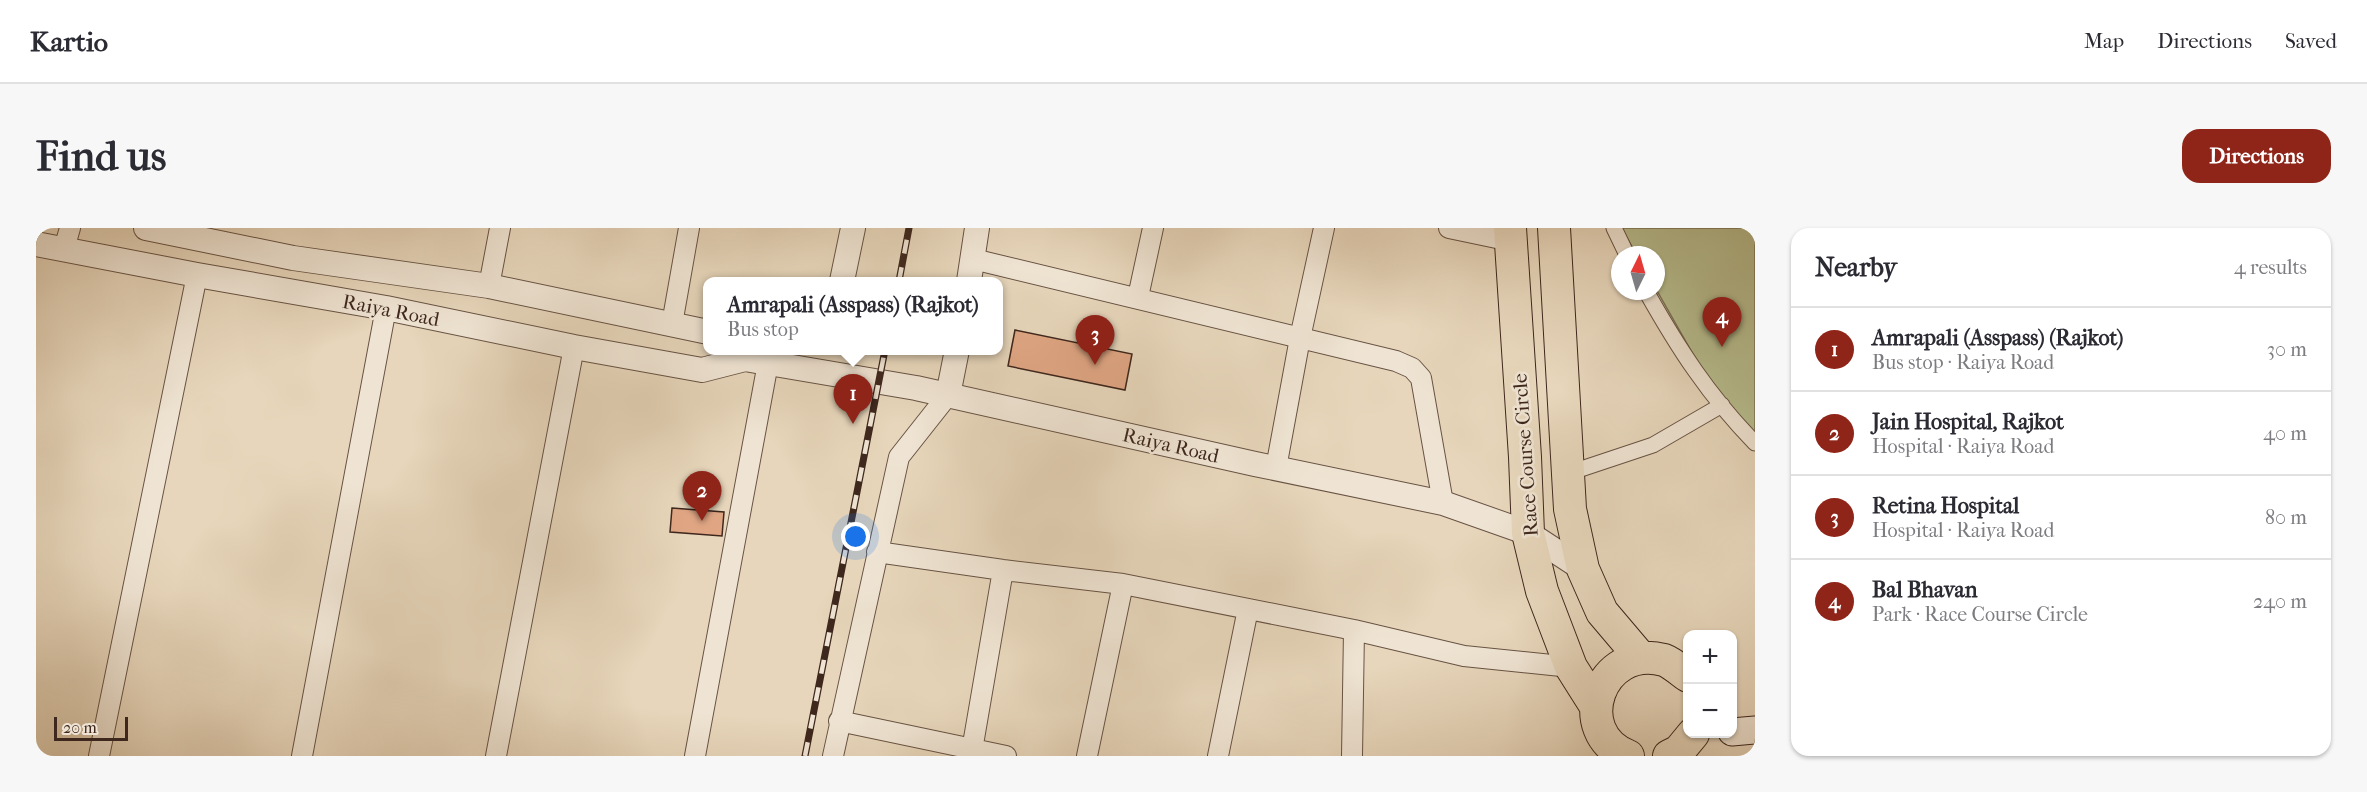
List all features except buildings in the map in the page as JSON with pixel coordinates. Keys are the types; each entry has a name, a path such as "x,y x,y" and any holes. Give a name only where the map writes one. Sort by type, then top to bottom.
{"main road":[{"name":"Race Course Circle","path":"1554,228 1570,509 1583,569 1602,612 1641,658"},
{"name":"Race Course Circle","path":"1510,235 1528,533 1542,591 1571,667 1600,732 1619,752 1628,756"},
{"path":"1600,732 1605,679 1622,664 1641,658 1666,661 1683,673"},
{"path":"1737,732 1755,730"},
{"path":"1669,756 1679,751 1693,738"}],"street":[{"name":"Raiya Road","path":"146,228 293,258 489,286 703,331"},
{"path":"489,286 500,228"},
{"path":"672,324 689,228"},
{"path":"843,277 853,228"},
{"path":"977,228 971,270 1138,297 1396,361 1412,368 1421,378 1443,503"},
{"path":"1138,297 1154,228"},
{"path":"1276,468 1300,338 1324,228"},
{"path":"1449,228 1510,235"},
{"path":"1614,228 1623,246"},
{"name":"Raiya Road","path":"36,244 67,239 196,276 386,308 574,347 702,370 749,358 826,361 948,395 1443,503 1528,533 1583,569"},
{"path":"99,756 196,276"},
{"path":"1651,300 1680,351 1755,443"},
{"path":"302,756 386,308"},
{"path":"496,756 574,347"},
{"path":"833,756 899,457 948,395 956,355"},
{"path":"695,756 749,358"},
{"path":"1569,473 1653,445 1722,405"},
{"path":"877,552 1123,584 1354,630 1464,656 1571,667"},
{"path":"971,753 1003,570"},
{"path":"1087,756 1123,584"},
{"path":"1218,756 1248,609"},
{"path":"1352,756 1354,630"},
{"path":"839,721 971,753 1006,756"}],"green space":[{"path":"1621,228 1755,228 1755,434 1722,405 1662,300 1665,300 1665,246 1632,246"}],"railway":[{"path":"900,277 909,228"},
{"path":"805,756 884,355"}],"place":[{"name":"Bal Bhavan","path":"1722,347"},
{"name":"Retina Hospital","path":"1095,365"},
{"name":"Amrapali (Asspass) (Rajkot)","path":"853,424"},
{"name":"Jain Hospital, Rajkot","path":"702,521"}]}
